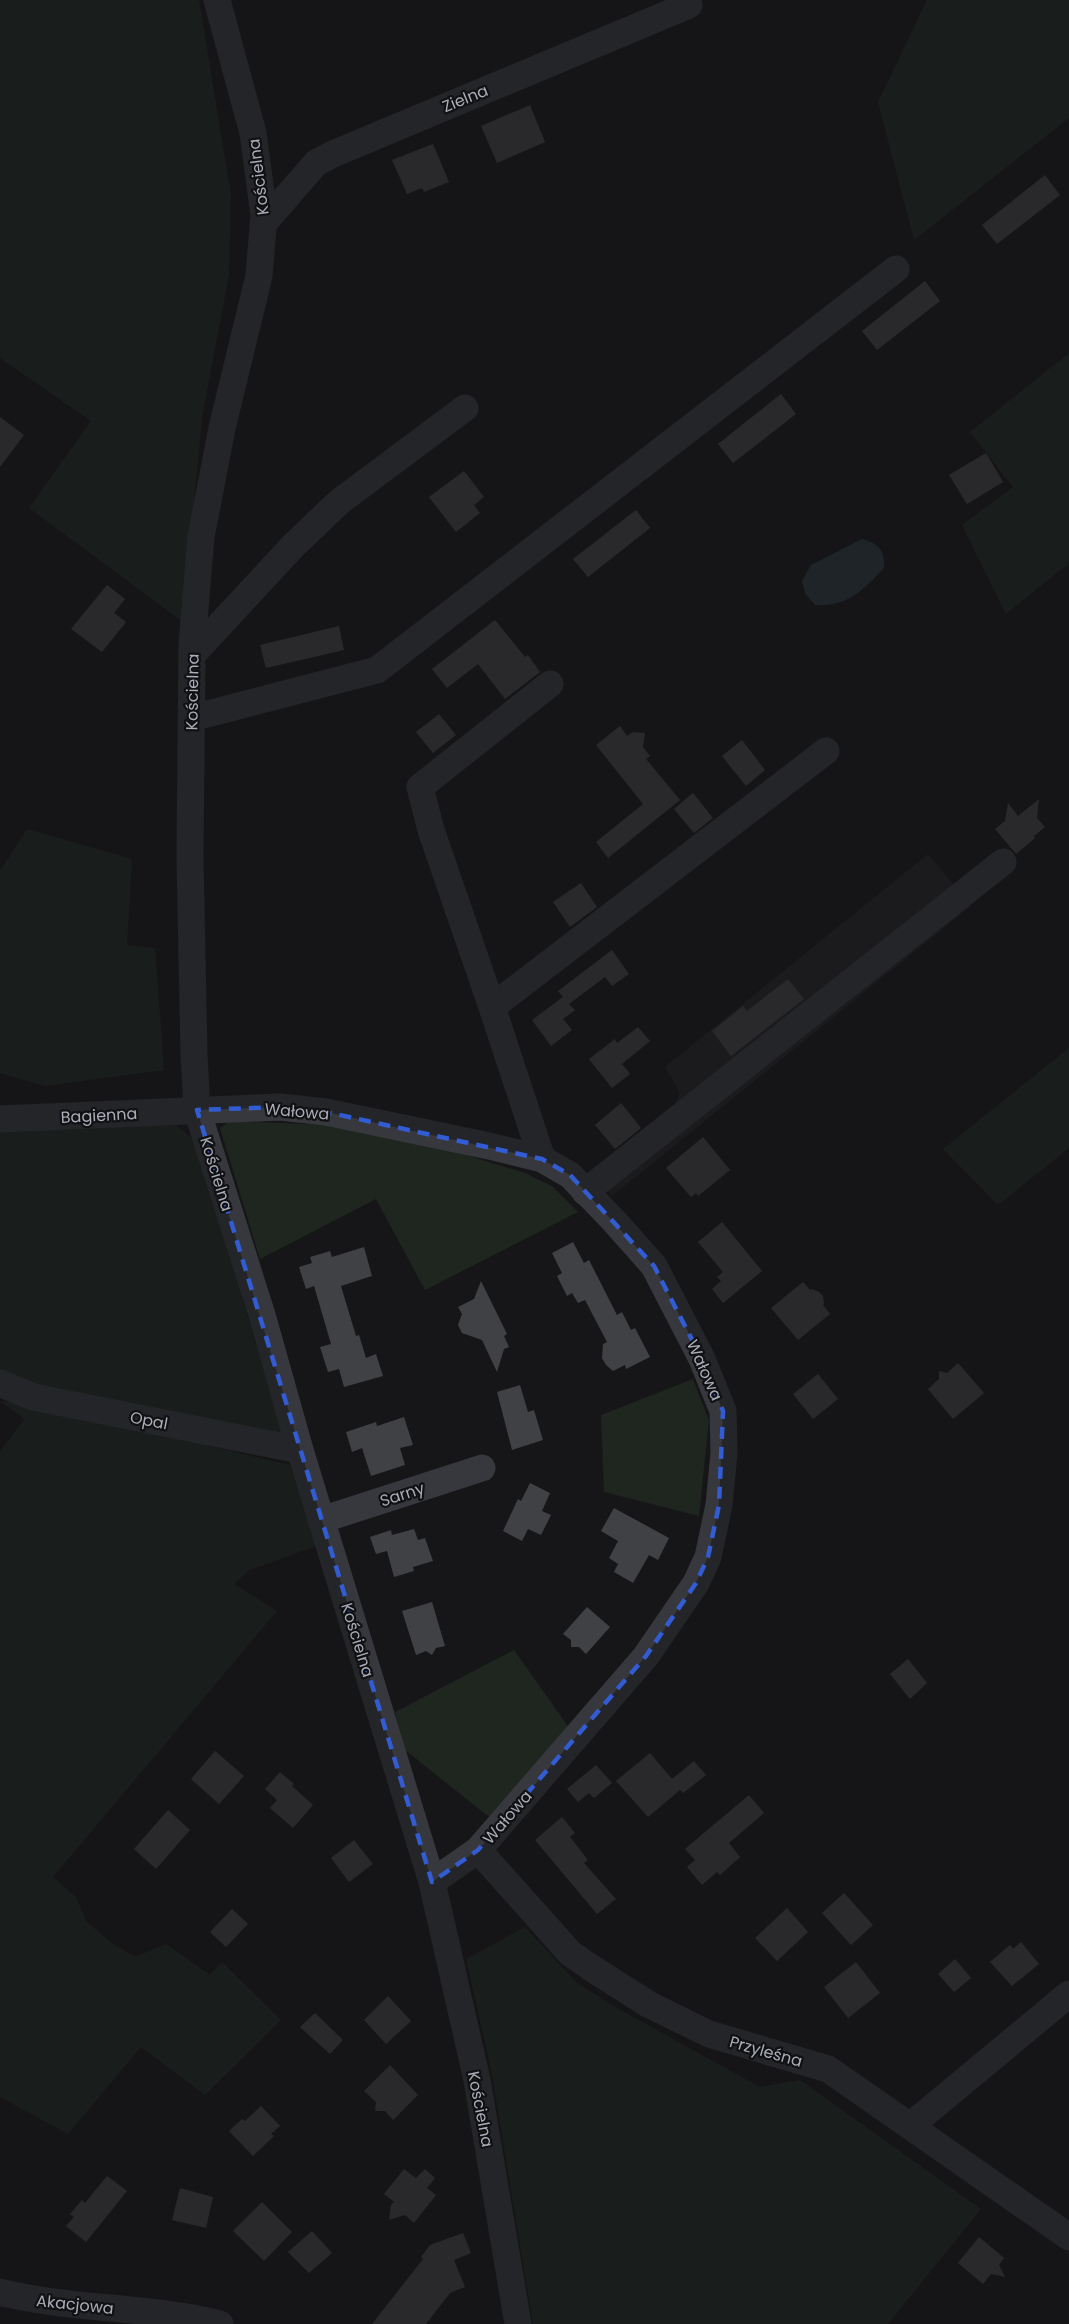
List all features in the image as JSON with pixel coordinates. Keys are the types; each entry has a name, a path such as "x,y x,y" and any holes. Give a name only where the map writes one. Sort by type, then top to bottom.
{"street":[{"name":"Kościelna","path":"217,0 253,133 264,215 259,276 222,428 201,537 192,655 190,868 197,1110 262,1315 321,1520 432,1882 477,2080 518,2324"},
{"name":"Zielna","path":"263,224 316,163 333,154 689,5"},
{"path":"192,718 377,670 896,269"},
{"path":"192,655 292,547 339,502 465,408"},
{"path":"542,1159 431,830 420,787 550,684"},
{"path":"492,1007 826,750"},
{"path":"585,1192 1003,862"},
{"name":"Wałowa","path":"197,1110 280,1107 326,1112 381,1122 542,1159 570,1176 654,1266 702,1359 723,1411 724,1453 719,1504 708,1557 696,1583 646,1656 478,1850 432,1882"},
{"name":"Bagienna","path":"0,1119 197,1110"},
{"name":"Opal","path":"0,1383 33,1397 300,1449"},
{"name":"Sarny","path":"321,1520 482,1468"},
{"name":"Przyleśna","path":"478,1850 570,1953 600,1974 648,2004 709,2034 828,2069 1069,2237"},
{"path":"910,2126 1069,1994"},
{"name":"Akacjowa","path":"0,2292 32,2300 182,2315 220,2324"}],"highlighted area":[{"path":"280,1107 326,1112 542,1159 570,1175 654,1266 702,1359 723,1411 719,1505 708,1557 696,1583 646,1656 478,1850 432,1882 197,1110"}],"shaded area":[{"path":"0,0 199,0 231,195 229,275 202,418 183,622 29,508 91,421 0,358"},
{"path":"927,0 1069,0 1069,118 914,240 878,102"},
{"path":"1069,353 1069,563 1006,614 962,525 1013,487 970,432"},
{"path":"862,539 873,543 880,549 884,568 854,596 837,603 815,605 805,593 802,581 811,565"},
{"path":"27,829 132,859 127,945 155,948 164,1070 45,1086 0,1073 0,871"},
{"path":"928,854 971,906 612,1196 598,1181 670,1116 680,1093 665,1067"},
{"path":"1069,1048 1069,1148 998,1205 943,1149"},
{"path":"230,1121 331,1125 460,1153 525,1173 552,1186 578,1212 425,1290 376,1199 260,1259 220,1128"},
{"path":"172,1122 195,1141 283,1435 38,1391 0,1373 0,1130"},
{"path":"693,1379 709,1421 699,1516 604,1492 601,1415"},
{"path":"0,1401 29,1403 290,1465 316,1546 248,1571 234,1584 277,1611 53,1877 76,1897 86,1921 112,1943 135,1957 166,1944 210,1975 222,1962 281,2020 205,2095 141,2047 68,2134 0,2097 0,1451 25,1419"},
{"path":"514,1650 570,1729 489,1817 405,1750 395,1712"},
{"path":"525,1927 576,1982 610,2004 760,2087 800,2080 981,2209 888,2324 533,2324 491,2069 466,1959"}],"building":[{"path":"530,105 545,142 497,163 481,126"},
{"path":"433,144 449,182 424,192 422,188 407,194 392,160"},
{"path":"1045,175 1060,195 997,244 982,225"},
{"path":"925,281 940,301 877,350 862,331"},
{"path":"781,394 796,414 733,463 718,444"},
{"path":"0,417 24,435 0,467"},
{"path":"986,453 1003,482 967,504 949,475"},
{"path":"464,471 484,497 474,505 480,513 456,532 429,497"},
{"path":"636,510 650,528 588,577 573,559"},
{"path":"107,585 125,599 114,613 126,622 102,652 71,629"},
{"path":"495,620 525,657 528,655 540,672 505,699 478,664 447,688 432,669"},
{"path":"339,626 344,650 266,668 260,645"},
{"path":"439,714 456,735 433,753 416,732"},
{"path":"620,726 627,736 633,732 645,733 643,747 650,756 646,759 680,800 608,858 596,842 643,804 596,745"},
{"path":"742,740 765,770 746,786 722,756"},
{"path":"693,793 713,818 694,833 674,809"},
{"path":"1039,799 1037,818 1045,827 1016,854 995,829 1005,821 1008,803 1018,816"},
{"path":"581,883 597,907 570,927 553,902"},
{"path":"612,950 629,974 612,986 605,977 569,1004 575,1010 563,1019 572,1030 551,1046 532,1020 563,997 558,991"},
{"path":"788,979 804,999 731,1056 712,1031 743,1006 747,1011"},
{"path":"638,1027 650,1041 622,1064 630,1074 612,1088 589,1059 615,1039 617,1043"},
{"path":"621,1103 641,1128 615,1149 595,1125"},
{"path":"703,1137 730,1170 698,1196 696,1193 691,1197 666,1168"},
{"path":"722,1222 762,1271 723,1303 712,1289 721,1281 717,1277 723,1272 698,1242"},
{"path":"573,1242 584,1263 589,1260 617,1315 622,1312 631,1330 635,1328 650,1357 626,1369 625,1365 613,1371 606,1365 602,1358 603,1344 607,1342 585,1300 578,1303 572,1293 567,1296 557,1276 562,1273 552,1253"},
{"path":"364,1247 372,1276 341,1286 356,1336 359,1335 366,1358 376,1354 383,1376 344,1387 339,1369 328,1372 320,1347 331,1344 314,1286 306,1289 299,1267 312,1263 310,1257 330,1251 332,1257"},
{"path":"481,1281 507,1334 504,1336 509,1347 504,1349 497,1372 482,1340 462,1333 458,1325 462,1314 458,1307 474,1299"},
{"path":"803,1282 810,1290 819,1292 823,1296 823,1305 830,1314 798,1340 771,1308"},
{"path":"958,1363 984,1393 953,1419 928,1389 939,1379 939,1371 947,1373"},
{"path":"818,1374 838,1399 813,1419 793,1394"},
{"path":"520,1385 528,1412 534,1410 543,1440 512,1450 497,1392"},
{"path":"404,1417 413,1445 400,1448 405,1465 371,1476 362,1448 352,1452 346,1432 376,1422 377,1426"},
{"path":"530,1483 550,1493 542,1511 551,1515 541,1535 528,1529 522,1541 503,1531 518,1499 521,1501"},
{"path":"614,1508 669,1538 658,1560 649,1555 633,1583 614,1572 618,1564 609,1558 618,1541 601,1531"},
{"path":"414,1529 418,1540 425,1538 433,1561 413,1567 414,1571 394,1577 387,1551 376,1554 370,1537 391,1530 392,1535"},
{"path":"432,1602 445,1646 436,1648 432,1655 426,1651 416,1655 402,1611"},
{"path":"587,1607 610,1627 586,1654 579,1647 571,1647 571,1640 563,1634"},
{"path":"908,1659 927,1683 910,1699 890,1674"},
{"path":"215,1751 244,1776 219,1804 191,1779"},
{"path":"650,1753 672,1779 694,1761 706,1775 683,1793 680,1790 648,1817 616,1781"},
{"path":"596,1765 612,1783 594,1798 589,1793 578,1802 567,1789"},
{"path":"280,1772 313,1805 293,1828 270,1808 277,1800 265,1789"},
{"path":"749,1795 764,1813 729,1843 740,1857 720,1875 717,1872 702,1885 687,1867 695,1860 685,1849"},
{"path":"168,1810 190,1830 156,1869 134,1849"},
{"path":"562,1817 575,1833 570,1837 588,1860 584,1863 616,1899 597,1914 535,1840"},
{"path":"354,1840 373,1864 349,1882 331,1858"},
{"path":"844,1893 873,1925 851,1945 822,1913"},
{"path":"787,1908 808,1932 777,1961 755,1938"},
{"path":"232,1909 248,1924 226,1947 210,1932"},
{"path":"1021,1942 1039,1964 1012,1986 990,1962 1010,1945 1013,1949"},
{"path":"955,1959 971,1978 954,1992 938,1974"},
{"path":"856,1962 880,1993 848,2018 824,1987"},
{"path":"388,1996 411,2021 386,2044 364,2020"},
{"path":"315,2013 343,2040 330,2054 300,2027"},
{"path":"390,2065 418,2095 393,2120 385,2111 375,2111 376,2102 364,2091"},
{"path":"261,2106 280,2126 271,2134 274,2136 253,2156 229,2131 242,2119 245,2121"},
{"path":"404,2169 416,2178 425,2169 435,2178 427,2188 436,2195 414,2223 405,2215 389,2220 391,2205 394,2202 384,2194"},
{"path":"107,2176 127,2191 86,2242 66,2226 74,2217 70,2214 82,2200 85,2203"},
{"path":"180,2188 213,2197 206,2228 172,2220"},
{"path":"262,2202 292,2232 264,2261 233,2231"},
{"path":"312,2231 332,2253 309,2273 288,2252"},
{"path":"463,2233 471,2253 454,2260 465,2287 450,2293 426,2324 372,2324 423,2259 421,2257 430,2245"},
{"path":"979,2237 1004,2258 999,2265 1005,2277 991,2274 983,2284 958,2263"}]}
